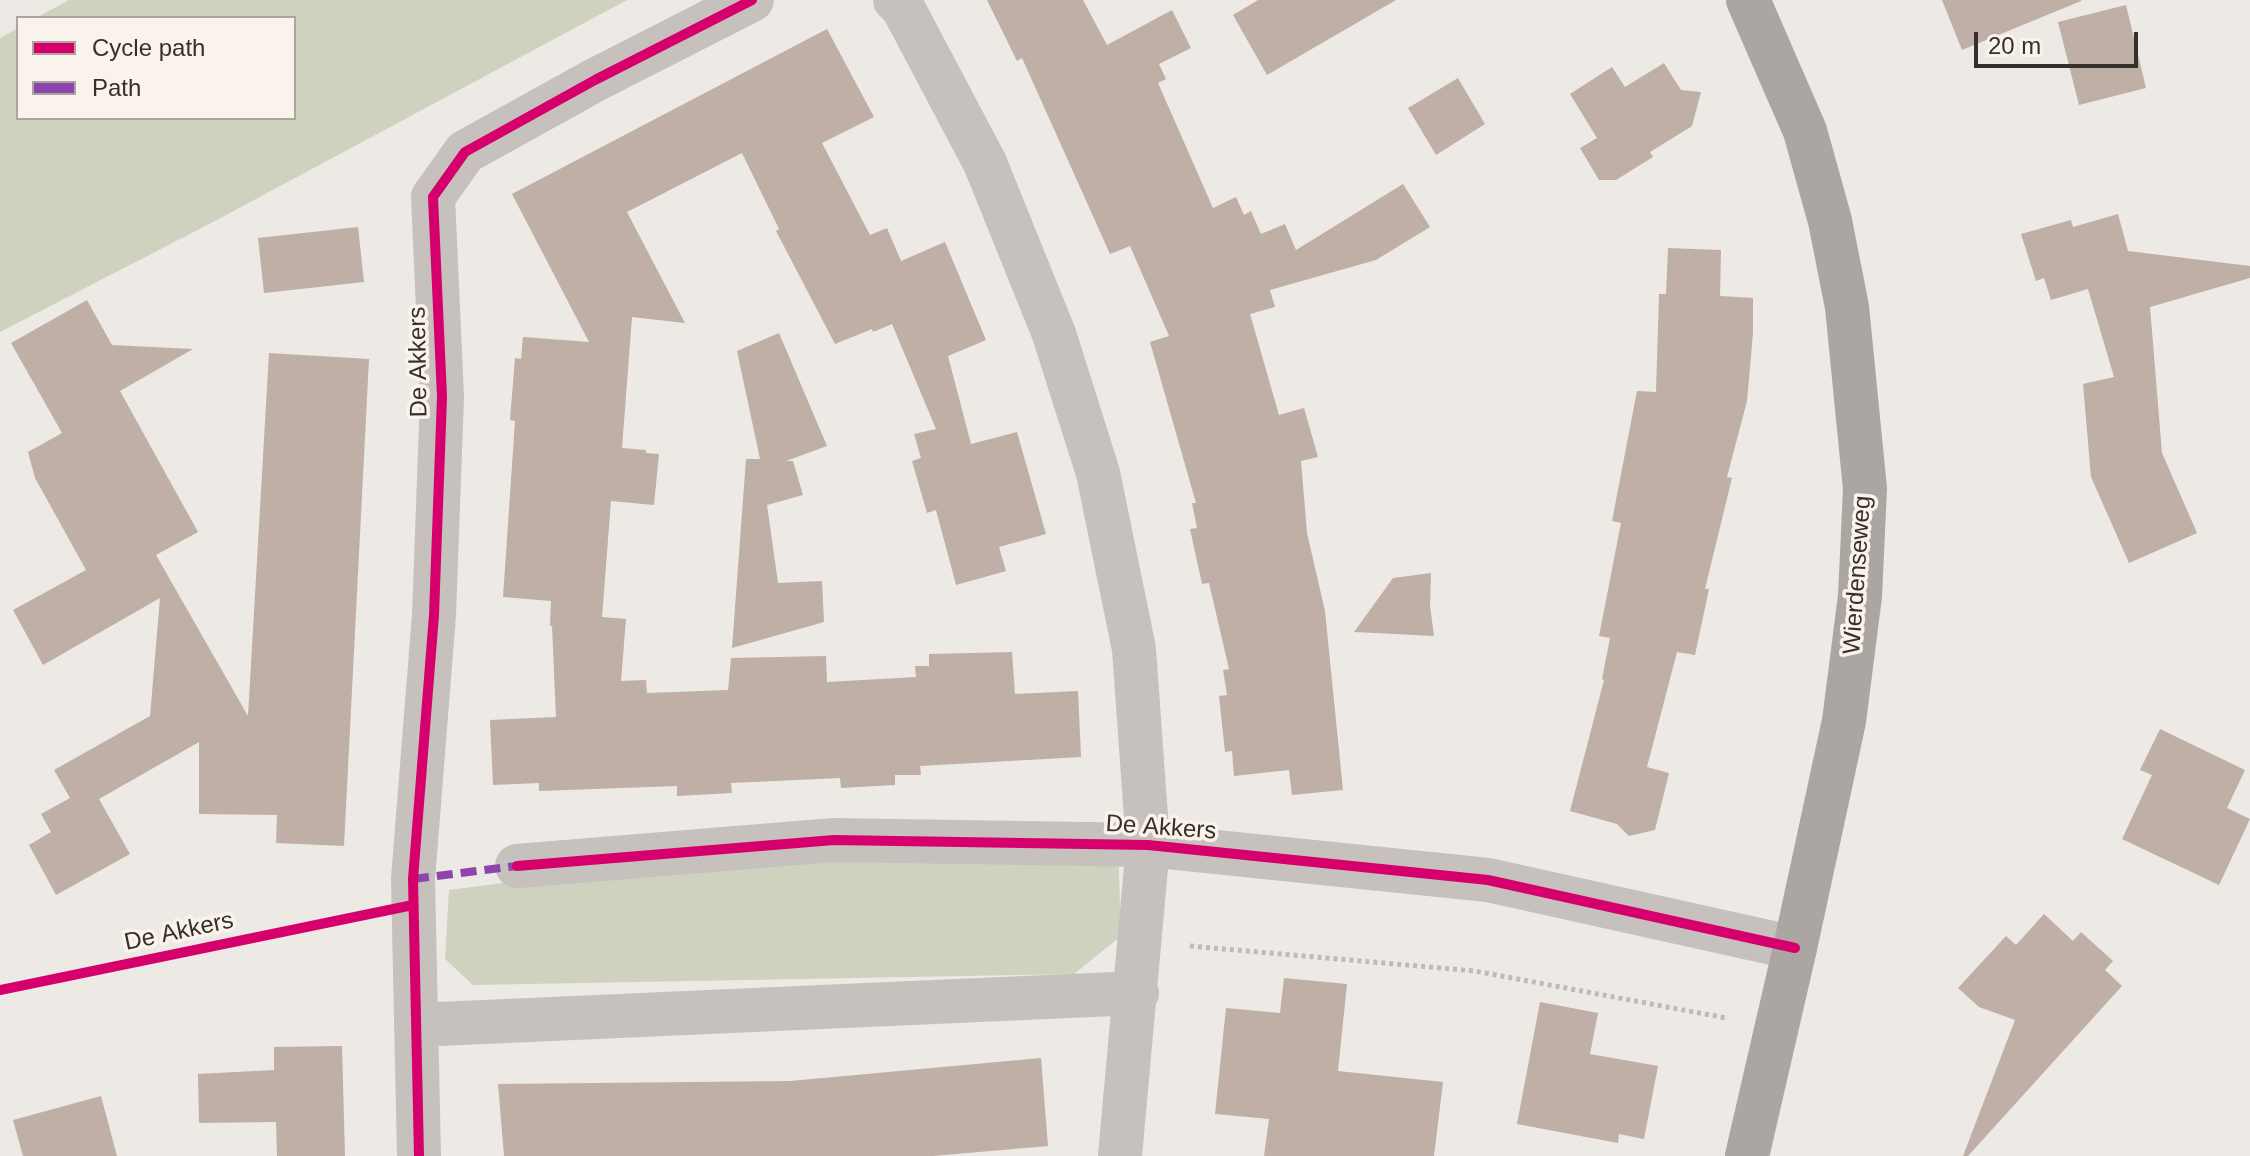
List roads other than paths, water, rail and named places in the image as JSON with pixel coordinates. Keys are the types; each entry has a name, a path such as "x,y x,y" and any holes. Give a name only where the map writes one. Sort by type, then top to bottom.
{"main road":[{"name":"Wierdenseweg","path":"1747,1156 1844,721 1860,596 1865,489 1847,307 1830,221 1805,131 1748,0"}],"street":[{"name":"De Akkers","path":"419,1156 413,879 434,615 442,397 433,197 465,152 595,80 752,0"},
{"name":"De Akkers","path":"895,0 903,8 985,163 1054,334 1098,473 1134,649 1148,845 1120,1156"},
{"name":"De Akkers","path":"517,866 834,840 1148,845 1488,880 1795,948"},
{"path":"416,1025 1137,993"}]}
